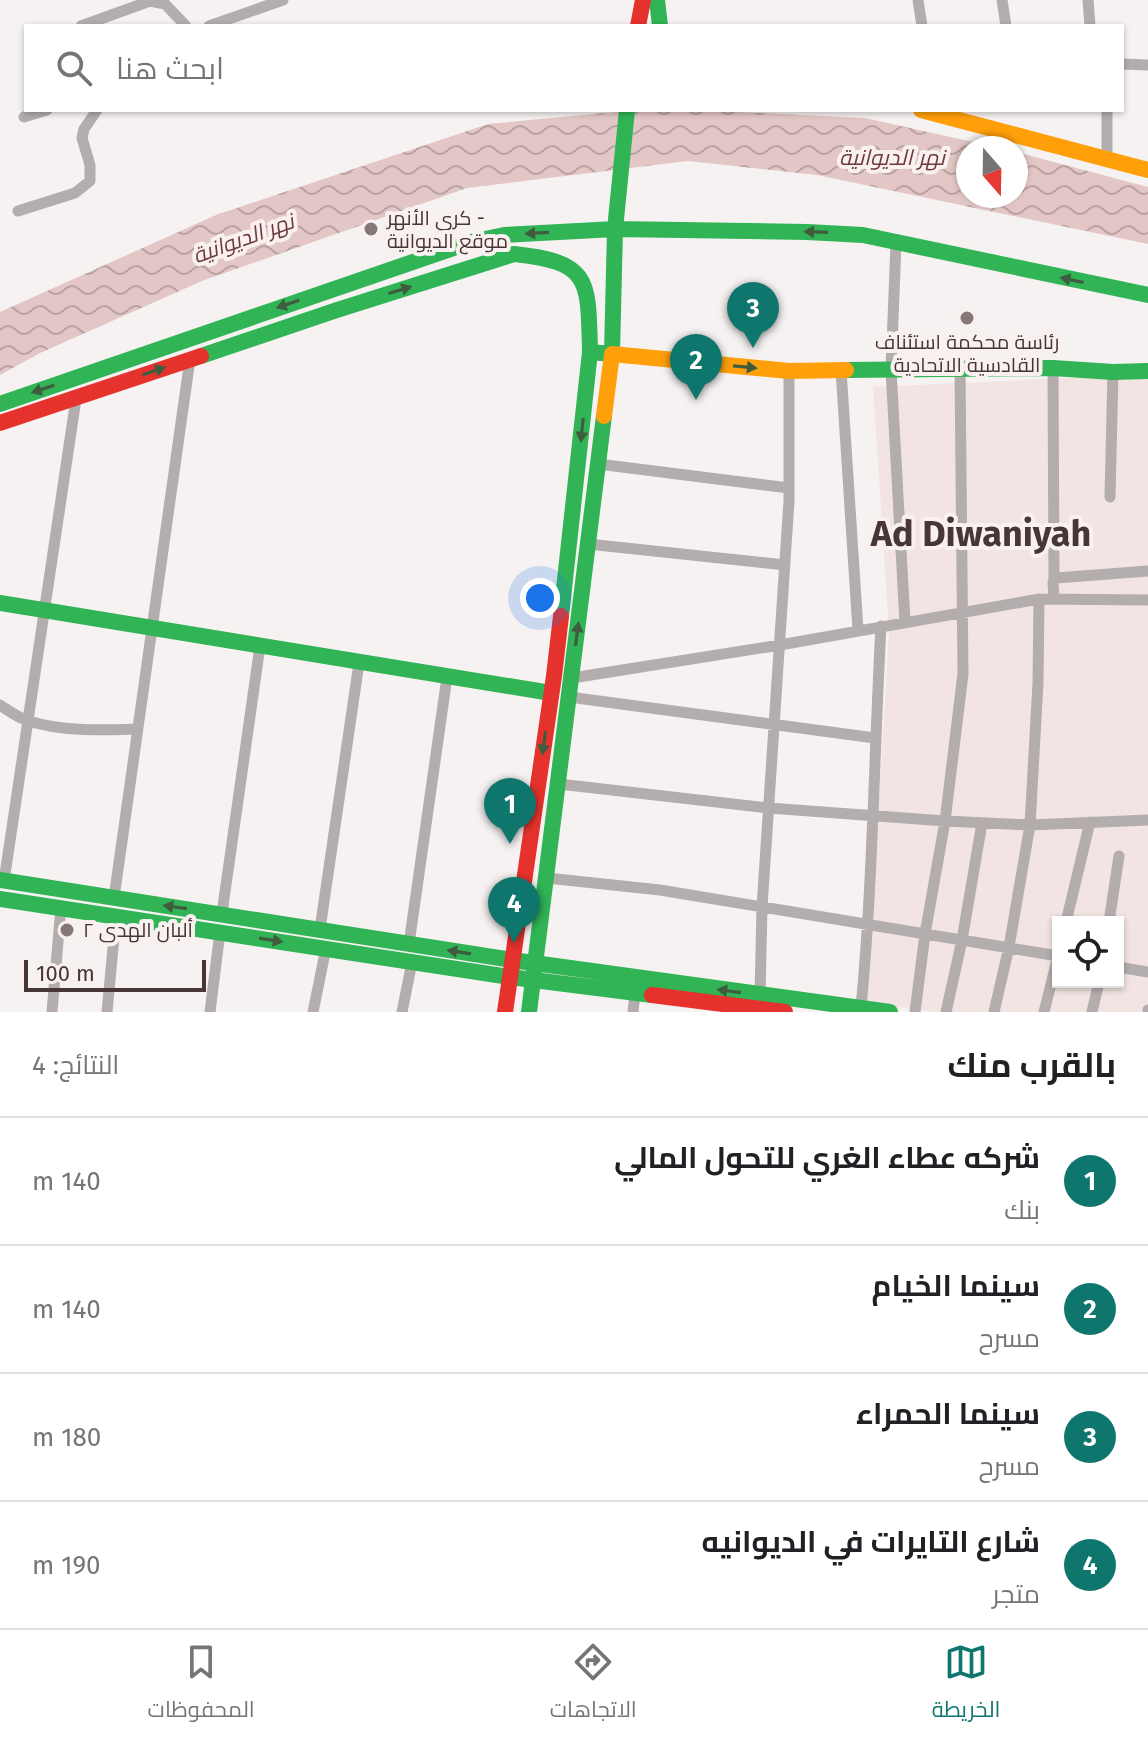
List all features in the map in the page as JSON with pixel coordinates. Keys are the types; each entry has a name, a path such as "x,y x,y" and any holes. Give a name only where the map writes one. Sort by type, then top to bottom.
{"main road":[{"path":"638,24 641,0"},
{"path":"657,0 660,24"},
{"path":"529,1012 612,354 615,229 627,112"},
{"path":"929,112 1148,170"},
{"path":"0,404 458,246 504,235 615,229 863,235 1148,295"},
{"path":"0,423 514,254 540,255 570,266 581,275 588,298 590,352 571,539 505,1012"},
{"path":"330,289 337,310"},
{"path":"590,352 789,371 1053,368 1148,371"},
{"path":"103,370 107,387"},
{"path":"0,603 551,693"},
{"path":"2,880 409,944 511,969"},
{"path":"0,899 412,962 535,972 758,1005 785,1012"},
{"path":"535,972 635,993 758,1005 861,1008 890,1012"}],"street":[{"path":"108,21 150,0 165,4 184,24"},
{"path":"215,24 283,0"},
{"path":"918,0 922,24"},
{"path":"1002,0 1006,24"},
{"path":"1088,0 1090,24"},
{"path":"1124,64 1148,65"},
{"path":"24,117 40,112"},
{"path":"18,211 75,193 90,181 90,165 82,138 84,129 96,112"},
{"path":"1107,112 1107,159"},
{"path":"896,243 891,370 905,622"},
{"path":"114,898 190,359"},
{"path":"1053,368 1054,599"},
{"path":"915,1012 945,821 963,674 960,369"},
{"path":"841,370 858,630"},
{"path":"758,1005 789,488 789,371"},
{"path":"1110,497 1113,372"},
{"path":"2,880 76,399"},
{"path":"598,464 789,488"},
{"path":"588,544 785,565"},
{"path":"1054,580 1060,577 1148,571"},
{"path":"994,1012 1009,947 1030,825 1039,599"},
{"path":"572,678 1039,599 1148,600"},
{"path":"861,1008 869,926 881,626"},
{"path":"222,913 260,646"},
{"path":"320,929 359,663"},
{"path":"409,944 447,677"},
{"path":"569,697 875,738"},
{"path":"0,705 28,721 74,729 138,729"},
{"path":"559,784 769,808 945,821 1030,825 1148,820"},
{"path":"1067,916 1090,822"},
{"path":"946,1012 982,823"},
{"path":"1110,916 1119,856"},
{"path":"547,878 660,890 1052,955"},
{"path":"52,1012 61,907"},
{"path":"107,1012 116,916"},
{"path":"210,1012 220,932"},
{"path":"313,1012 326,948"},
{"path":"402,1012 412,962"},
{"path":"1124,968 1148,972"},
{"path":"1044,1012 1052,980"},
{"path":"1092,1012 1098,988"},
{"path":"633,1012 635,993"}],"shaded area":[{"path":"1148,374 1148,1012 935,1012 867,1003 889,631 873,387"}],"water":[{"name":"نهر الديوانية","path":"616,112 738,112 865,118 956,138 956,204 817,175 688,161 467,188 202,281 40,353 0,375 0,312 216,215 488,124"},
{"name":"نهر الديوانية","path":"1028,155 1148,187 1148,244 975,208 1028,208"}],"traffic: fast":[{"path":"657,0 660,24"},
{"path":"201,356 514,254 540,258 572,270 586,292 590,352 612,354 615,229 627,112"},
{"path":"615,229 863,235 1148,295"},
{"path":"0,404 471,242 504,235 615,229"},
{"path":"561,616 590,352"},
{"path":"846,370 1053,368 1148,371"},
{"path":"529,1012 604,416"},
{"path":"0,603 551,693"},
{"path":"0,880 512,960 890,1012"},
{"path":"0,899 510,977 652,995"}],"traffic: slow":[{"path":"929,112 1148,170"},
{"path":"604,416 612,354 789,371 846,370"}],"traffic: jam":[{"path":"638,24 643,0"},
{"path":"0,423 201,356"},
{"path":"505,1012 561,616"},
{"path":"652,995 785,1012"}],"place":[{"name":"كري الأنهر - موقع الديوانية","path":"371,229"},
{"name":"رئاسة محكمة استئناف القادسية الاتحادية","path":"967,318"},
{"name":"سينما الحمراء","path":"753,348"},
{"name":"سينما الخيام","path":"696,400"},
{"name":"شركه عطاء الغري للتحول المالي","path":"510,844"},
{"name":"ألبان الهدى ٢","path":"67,930"},
{"name":"شارع التايرات في الديوانيه","path":"514,943"}],"district":[{"name":"Ad Diwaniyah","path":"981,533"}]}
